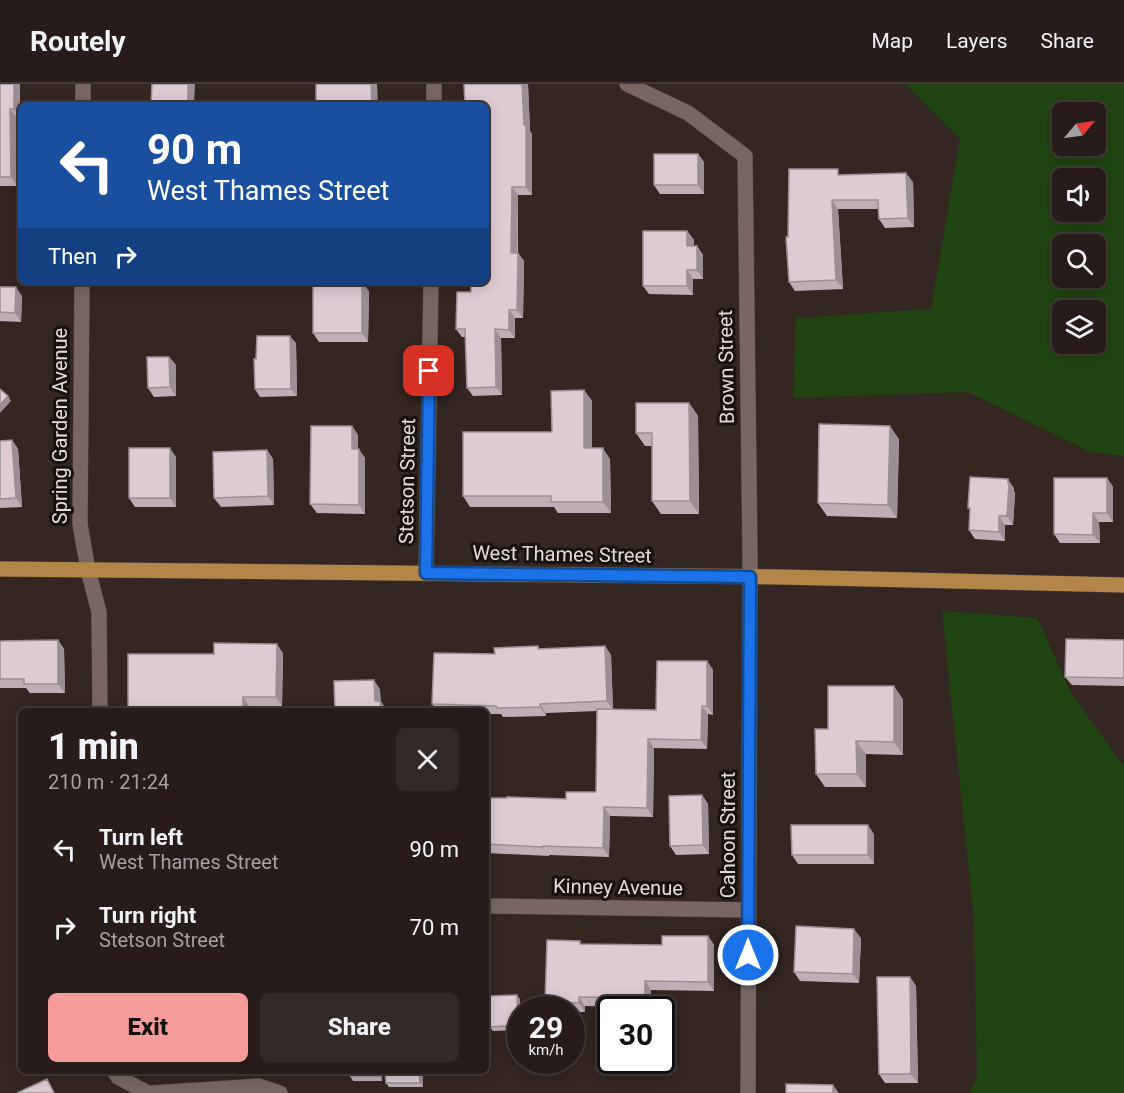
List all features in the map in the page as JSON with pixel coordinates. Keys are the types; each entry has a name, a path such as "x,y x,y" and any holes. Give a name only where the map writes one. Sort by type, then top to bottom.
{"main road":[{"name":"West Thames Street","path":"0,569 750,577 1124,585"}],"street":[{"path":"83,84 83,102"},
{"path":"434,84 434,102"},
{"name":"Brown Street","path":"627,84 688,112 745,156 750,577"},
{"name":"Spring Garden Avenue","path":"82,285 80,524 88,570 99,612 100,708"},
{"name":"Stetson Street","path":"426,573 431,285"},
{"name":"Cahoon Street","path":"748,1093 750,577"},
{"name":"Kinney Avenue","path":"489,906 748,909"},
{"path":"116,1074 150,1093 259,1086 280,1093"}],"green space":[{"path":"905,84 1124,84 1124,456 1090,452 968,392 793,398 796,318 931,309 960,139"},
{"path":"942,611 1037,618 1070,691 1124,767 1124,1093 970,1093 977,1077 974,920"}],"building":[{"path":"0,84 14,84 14,109 10,109 11,177 0,177"},
{"path":"152,84 188,84 188,102 151,102"},
{"path":"316,84 371,84 372,102 316,102"},
{"path":"464,84 522,84 524,125 526,125 526,187 512,187 511,253 518,253 517,310 509,310 509,330 495,329 496,387 467,388 465,329 456,329 457,292 471,292 471,285 489,285 489,102 465,102"},
{"path":"654,154 698,154 698,185 654,185"},
{"path":"789,169 838,169 838,175 906,173 908,218 879,219 878,200 832,200 836,280 789,282 786,237 788,237"},
{"path":"643,231 687,231 687,246 697,246 697,270 687,270 687,286 643,286"},
{"path":"313,285 362,285 362,333 313,333"},
{"path":"0,287 16,287 15,313 0,312"},
{"path":"257,336 290,336 291,389 255,389 254,359 256,359"},
{"path":"147,357 169,357 170,387 148,388"},
{"path":"0,389 8,396 0,405"},
{"path":"584,390 584,448 603,448 603,502 551,502 551,496 463,496 463,432 552,432 551,391"},
{"path":"636,403 689,403 690,501 652,501 652,433 636,433"},
{"path":"819,424 890,426 888,505 818,503"},
{"path":"311,426 352,426 352,449 359,449 359,505 310,504"},
{"path":"12,440 16,498 0,499 0,441"},
{"path":"129,448 170,448 170,498 129,498"},
{"path":"267,450 268,496 214,498 213,452"},
{"path":"970,477 1008,479 1007,516 999,516 999,532 969,530"},
{"path":"1054,478 1107,478 1107,513 1093,513 1093,535 1054,534"},
{"path":"1066,639 1124,640 1124,678 1065,677"},
{"path":"58,640 58,684 24,684 24,679 0,679 0,641"},
{"path":"214,643 277,644 276,697 243,697 243,708 128,708 128,654 214,654"},
{"path":"538,646 538,649 605,646 607,701 497,708 496,706 432,704 434,653 495,654 494,648"},
{"path":"657,661 707,661 707,706 702,706 701,740 648,739 647,808 604,807 603,848 489,844 489,798 566,799 566,792 596,792 597,709 656,710"},
{"path":"374,680 375,701 380,701 381,708 335,708 334,681"},
{"path":"828,686 894,686 894,742 856,741 857,774 816,774 815,729 828,729"},
{"path":"702,795 703,845 670,846 669,796"},
{"path":"791,825 868,825 868,855 792,855"},
{"path":"796,926 854,929 853,974 794,972"},
{"path":"662,936 708,936 708,982 645,981 645,996 545,996 547,940 580,941 580,944 662,945"},
{"path":"877,977 910,977 911,1074 879,1074"},
{"path":"517,995 507,996 507,1026 490,1027 489,996"},
{"path":"350,1074 379,1074 379,1076 350,1076"},
{"path":"385,1074 419,1074 420,1083 386,1083"},
{"path":"47,1079 54,1093 17,1093"},
{"path":"786,1084 833,1085 833,1093 786,1093"}],"route":[{"path":"429,371 426,573 750,577 748,955"}]}
